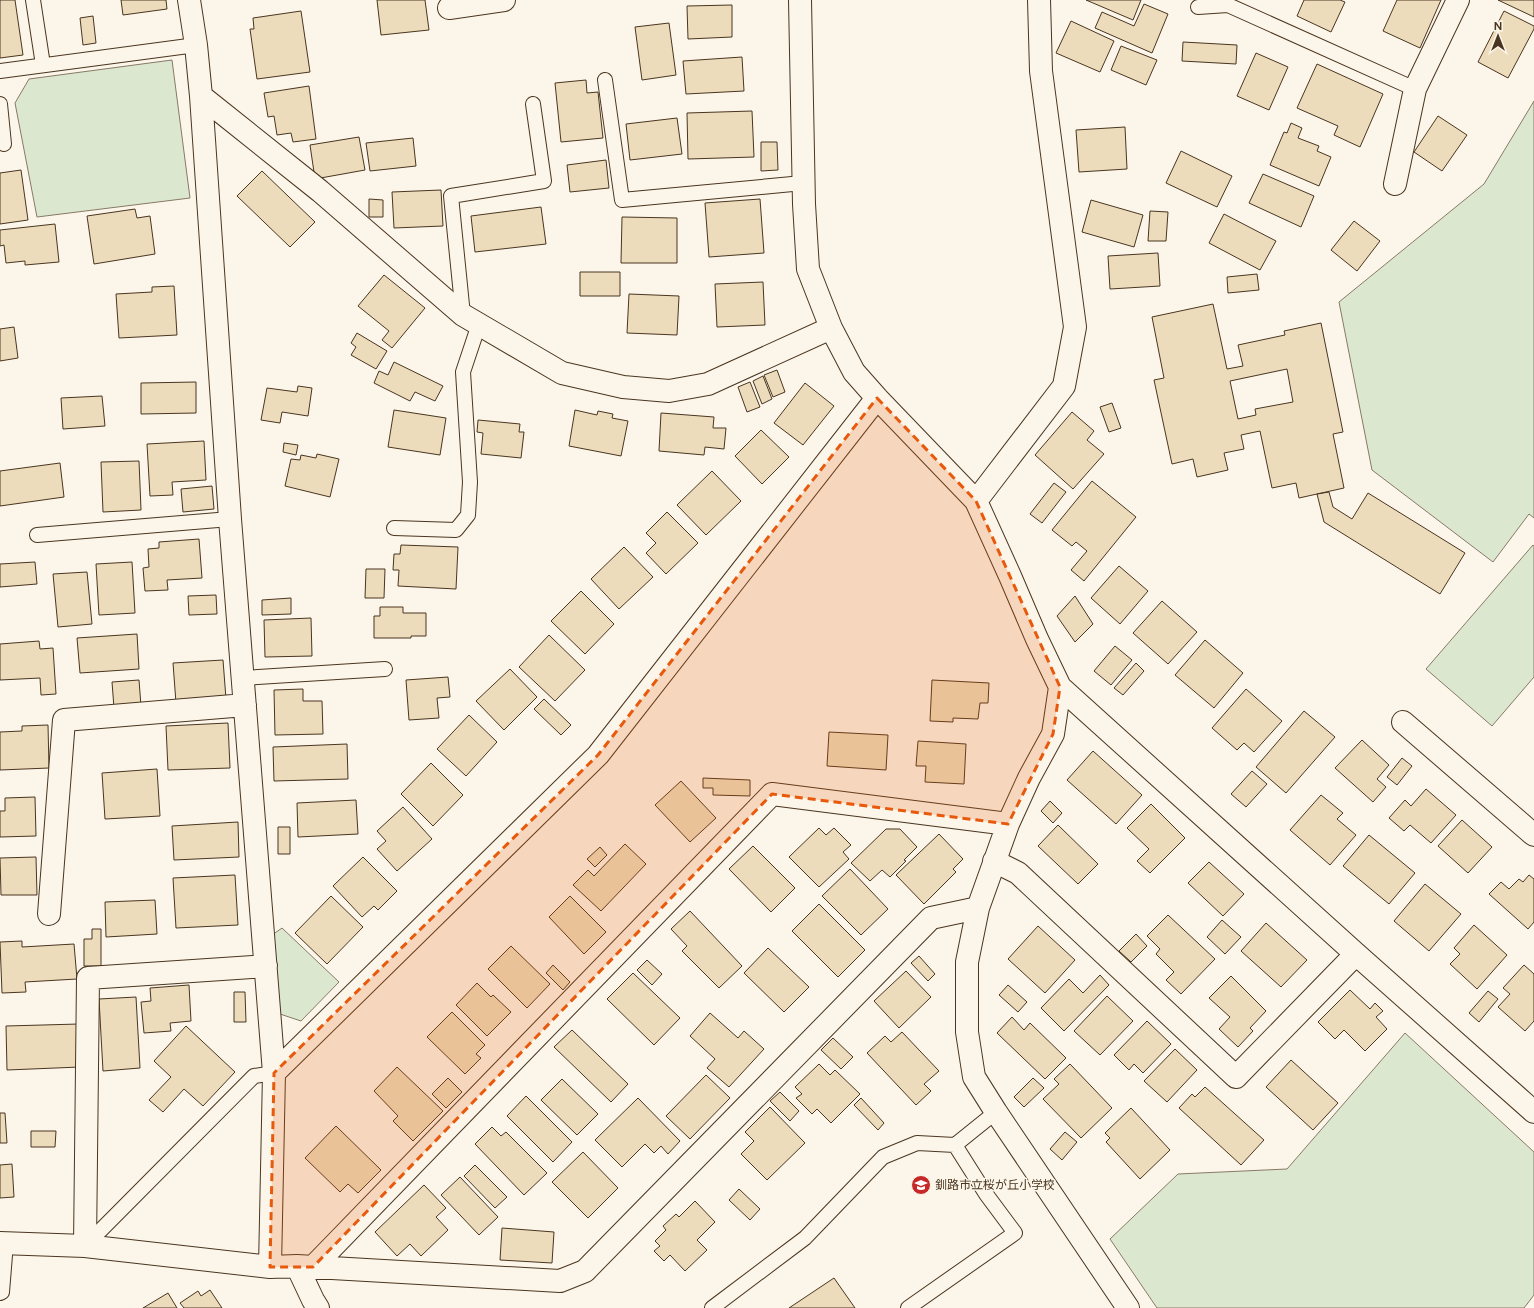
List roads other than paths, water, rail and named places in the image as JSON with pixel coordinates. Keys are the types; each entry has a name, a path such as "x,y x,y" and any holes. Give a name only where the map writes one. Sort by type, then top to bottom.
{"street":[{"path":"189,0 196,45 201,96 230,518 274,1073 270,1267"},
{"path":"449,8 504,0"},
{"path":"800,0 803,183 808,269 831,328 854,372 976,501 1037,640 1060,686 1356,954 1530,1100"},
{"path":"976,501 1064,386 1075,327 1041,71 1039,0"},
{"path":"1395,184 1415,88 1458,0"},
{"path":"201,96 320,191 471,320 562,373 623,387 669,390 708,384 831,328"},
{"path":"274,1073 598,755 877,398"},
{"path":"1060,686 1053,734 1029,778 1008,824 978,908 967,962 967,1032 974,1077 1128,1308"},
{"path":"49,914 64,720 245,705"},
{"path":"1403,722 1534,835"},
{"path":"305,1266 772,794 1008,824"},
{"path":"994,861 1018,873 1236,1077 1356,954"},
{"path":"3,1243 85,1246 270,1267 305,1266 560,1282 585,1271 931,918 978,908"},
{"path":"85,1246 88,978 266,966"},
{"path":"305,1266 310,1305"}],"lane":[{"path":"33,0 43,65"},
{"path":"1198,6 1228,5 1415,88"},
{"path":"0,71 196,45"},
{"path":"605,80 622,200 803,183"},
{"path":"0,104 4,144"},
{"path":"394,528 456,530 468,515 470,482 463,372 471,320 451,196 544,181 533,104"},
{"path":"37,535 230,518"},
{"path":"243,678 385,669"},
{"path":"85,1246 254,1076 274,1073"},
{"path":"712,1308 805,1238 883,1157 917,1143 955,1145 996,1112"},
{"path":"908,1308 1015,1233 986,1194 955,1145"},
{"path":"0,1293 2,1292 3,1243"}],"place":[{"name":"釧路市立桜が丘小学校","path":"921,1185"}]}
